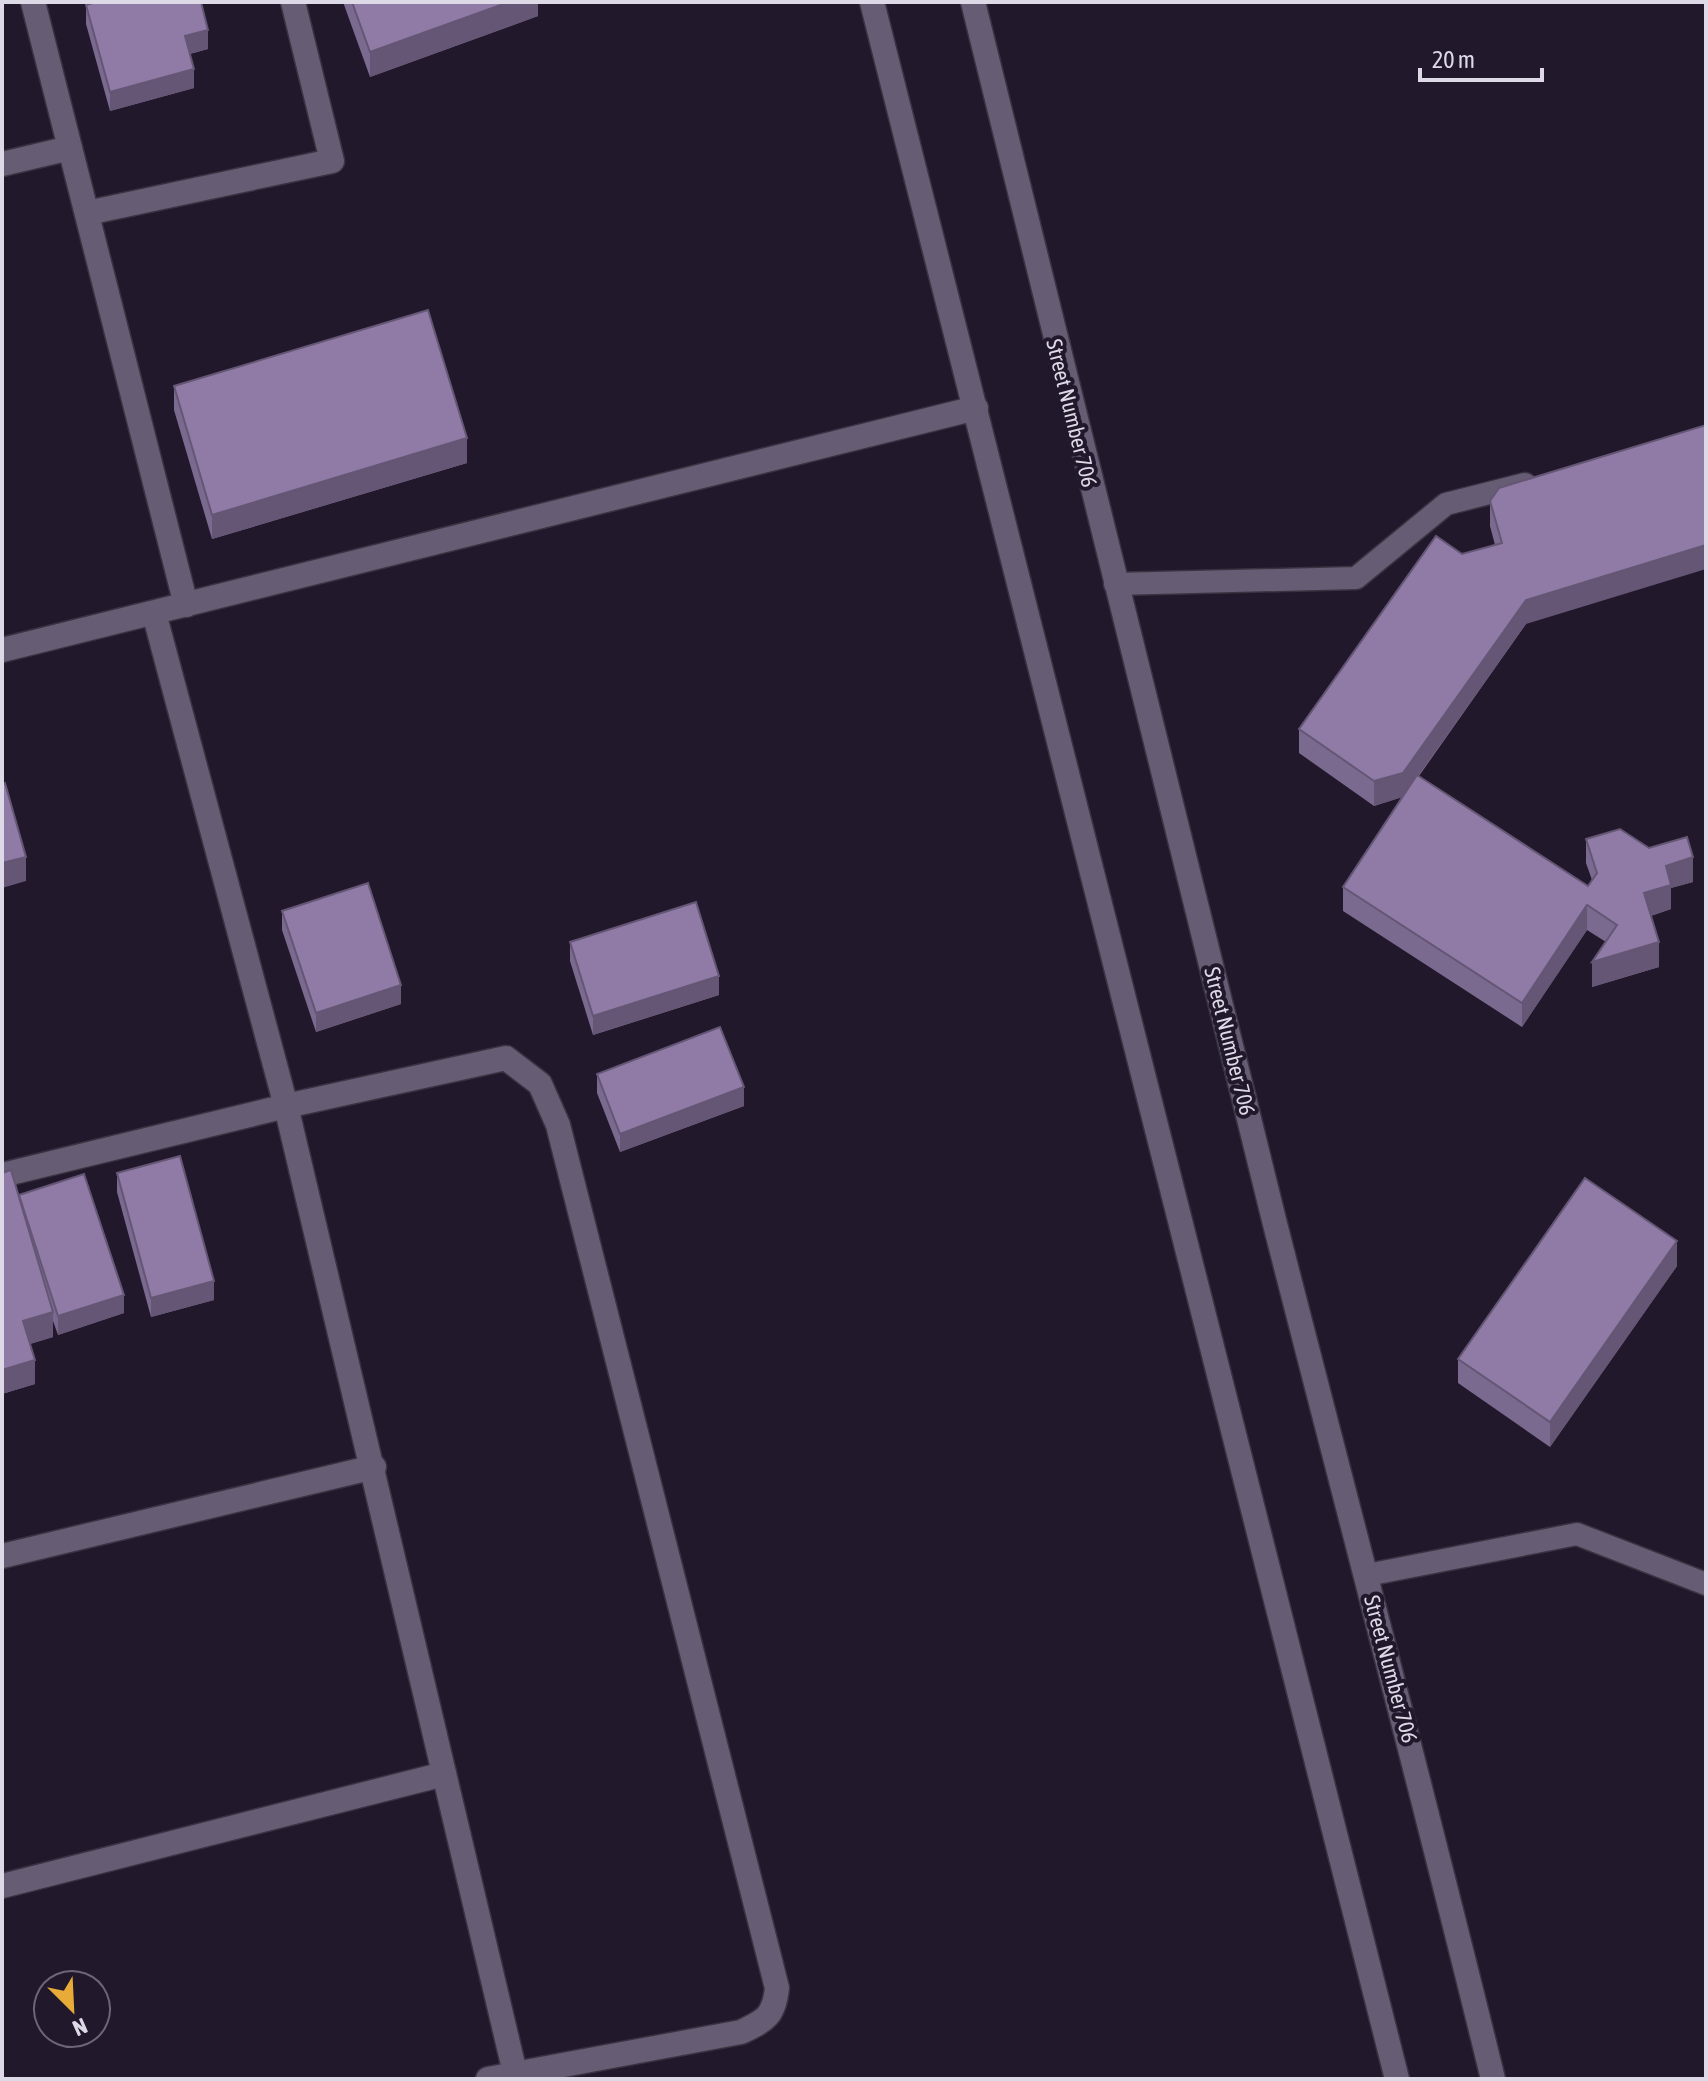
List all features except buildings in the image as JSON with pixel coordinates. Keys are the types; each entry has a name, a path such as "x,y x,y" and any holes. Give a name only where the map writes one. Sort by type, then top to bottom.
{"street":[{"path":"33,2 186,605"},
{"path":"87,213 332,161 293,2"},
{"path":"872,2 1397,2079"},
{"name":"Street Number 706","path":"973,2 1272,1212 1493,2079"},
{"path":"2,164 70,148"},
{"path":"2,650 976,408"},
{"path":"154,613 286,1106 374,1467 515,2073"},
{"path":"2,1175 286,1106 506,1058 540,1084 558,1125 777,1988 775,2008 763,2022 741,2032 488,2079"},
{"path":"2,1556 374,1467"},
{"path":"2,1886 444,1774"}],"lane":[{"path":"1115,584 1356,578 1446,504 1553,477"},
{"path":"1367,1575 1577,1534 1706,1584"}]}
